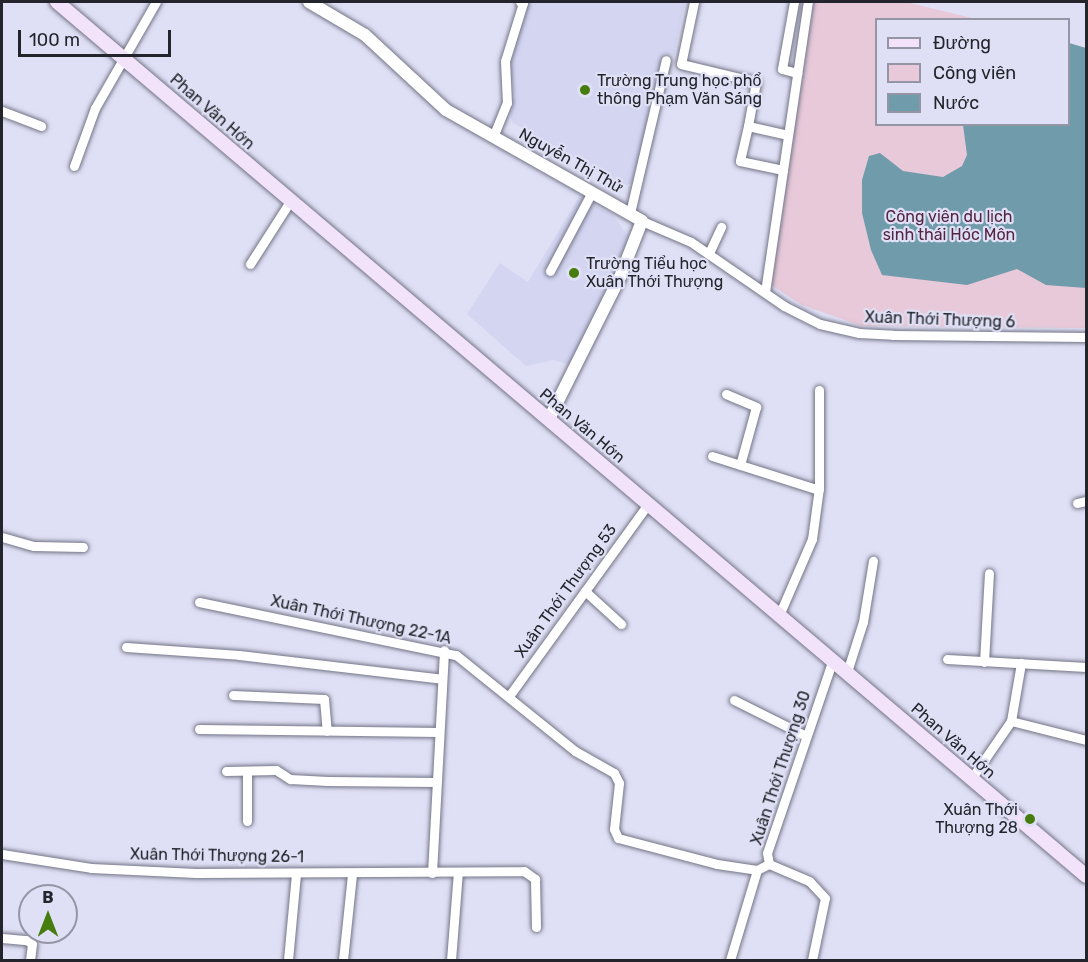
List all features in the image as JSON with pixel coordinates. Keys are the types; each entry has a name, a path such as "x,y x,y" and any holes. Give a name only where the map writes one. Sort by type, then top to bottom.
{"main road":[{"name":"Phan Văn Hớn","path":"57,2 648,504 780,613 1086,876"}],"street":[{"path":"74,166 95,108 156,2"},
{"name":"Nguyễn Thị Thử","path":"309,2 365,35 432,100 642,221"},
{"path":"493,137 507,103 505,61 523,3 520,2"},
{"path":"694,2 681,64 756,82 740,161 783,170"},
{"path":"795,2 782,69 797,73"},
{"path":"765,292 808,2"},
{"path":"630,213 666,60"},
{"path":"2,111 41,126"},
{"path":"748,126 788,135"},
{"path":"550,271 592,192"},
{"path":"250,264 291,200"},
{"path":"549,419 620,277 642,221"},
{"name":"Xuân Thới Thượng 6","path":"642,221 709,253 784,306 820,324 859,333 967,338 1086,337"},
{"path":"709,253 721,227"},
{"path":"780,613 812,539 819,490 819,390"},
{"path":"726,394 756,407 740,465"},
{"path":"712,456 819,490"},
{"name":"Xuân Thới Thượng 53","path":"509,696 648,504"},
{"path":"2,537 34,546 83,547"},
{"path":"847,672 863,622 873,561"},
{"path":"984,662 989,573"},
{"path":"585,591 621,624"},
{"name":"Xuân Thới Thượng 22-1A","path":"199,602 444,650 456,655 575,751 614,773 619,783 614,829 618,838 717,864 757,870"},
{"path":"126,646 238,654 442,680"},
{"path":"432,873 435,782 444,650"},
{"name":"Xuân Thới Thượng 30","path":"812,960 825,898 810,881 769,864 771,840 832,659"},
{"path":"947,659 1086,667"},
{"path":"971,778 1011,721 1021,663"},
{"path":"233,695 324,699 327,731"},
{"path":"734,700 806,736"},
{"path":"1011,721 1086,740"},
{"path":"199,729 440,732"},
{"path":"226,771 276,770 290,778 328,781 435,782"},
{"path":"247,771 247,821"},
{"name":"Xuân Thới Thượng 26-1","path":"2,854 144,871 531,874 535,879 536,927"},
{"path":"730,960 757,870 769,864"},
{"path":"451,960 458,872"},
{"path":"288,960 296,873"},
{"path":"343,960 352,874"},
{"path":"2,938 27,940 32,944 30,960"}],"shaded area":[{"name":"Trường Trung học phổ thông Phạm Văn Sáng","path":"527,2 685,2 674,55 664,54 636,182 624,186 512,122 510,112 515,96 509,57"},
{"name":"Trường Tiểu học Xuân Thới Thượng","path":"579,197 613,215 628,236 624,255 570,365 553,360 526,366 467,314 500,263 528,282"}],"green space":[{"name":"Công viên du lịch sinh thái Hóc Môn","path":"814,2 906,2 972,18 875,18 875,126 1070,126 1070,43 1086,48 1086,328 862,326 802,305 771,285"}],"water":[{"path":"1070,43 1086,48 1086,288 1046,285 1017,269 967,285 882,275 871,250 862,213 862,180 869,156 880,153 903,171 943,177 962,166 967,155 963,126 1070,126"}],"place":[{"name":"Trường Trung học phổ thông Phạm Văn Sáng","path":"585,90"},
{"name":"Trường Tiểu học Xuân Thới Thượng","path":"574,273"},
{"name":"Xuân Thới Thượng 28","path":"1030,819"}]}
